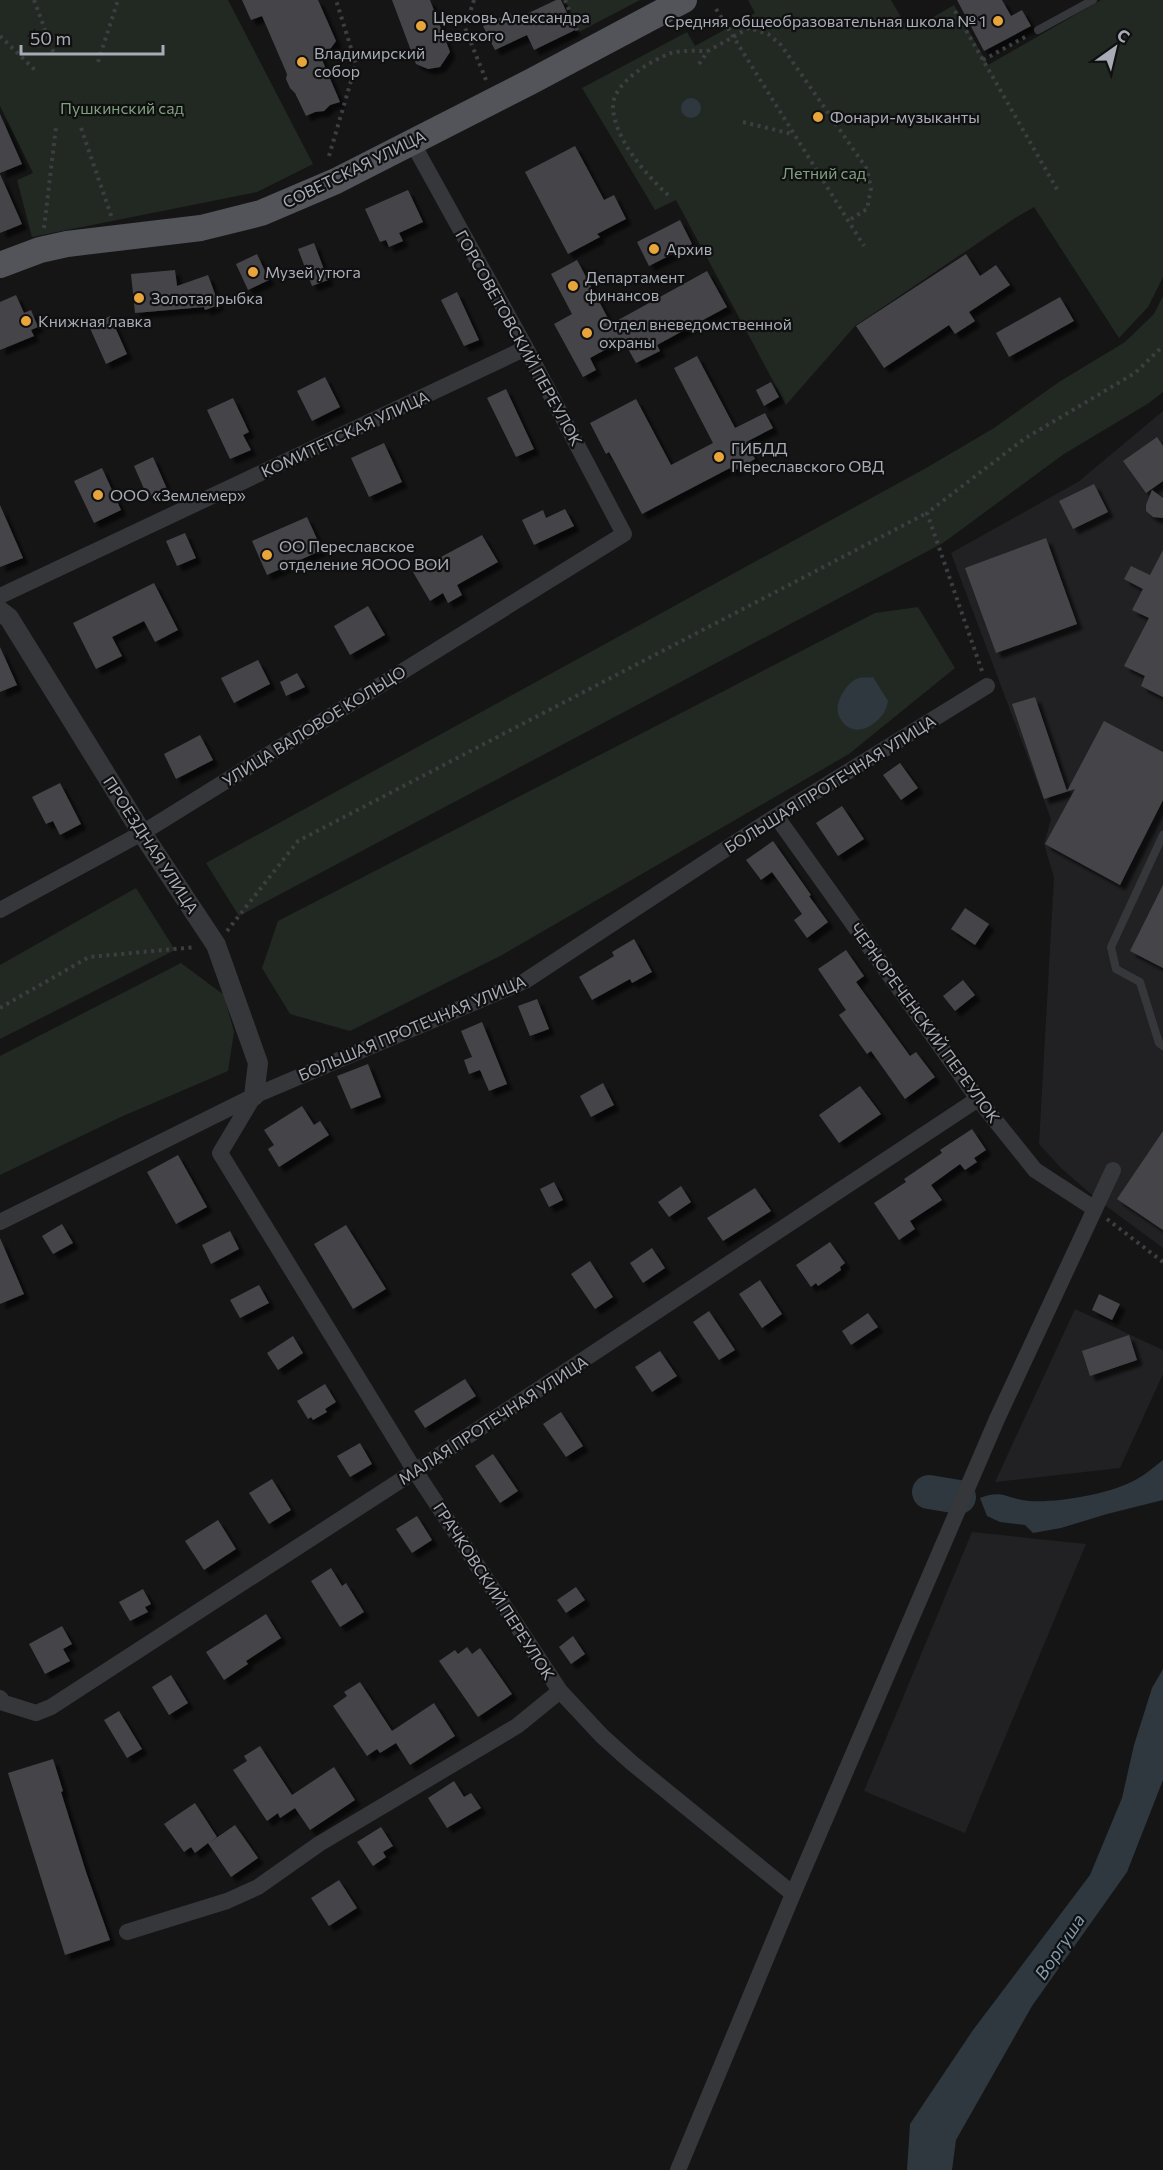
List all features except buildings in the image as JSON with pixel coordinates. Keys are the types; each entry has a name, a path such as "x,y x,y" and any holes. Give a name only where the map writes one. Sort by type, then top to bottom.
{"main road":[{"name":"СОВЕТСКАЯ УЛИЦА","path":"0,265 40,250 67,244 201,228 242,219 302,196 532,81 684,0"}],"street":[{"name":"ГОРСОВЕТОВСКИЙ ПЕРЕУЛОК","path":"412,142 526,348 624,534"},
{"name":"КОМИТЕТСКАЯ УЛИЦА","path":"0,596 526,348"},
{"name":"УЛИЦА ВАЛОВОЕ КОЛЬЦО","path":"0,910 142,833 624,534"},
{"name":"ПРОЕЗДНАЯ УЛИЦА","path":"0,611 9,618 142,833 216,945 258,1063 254,1096"},
{"name":"БОЛЬШАЯ ПРОТЕЧНАЯ УЛИЦА","path":"0,1222 254,1096 525,981 776,816 987,686"},
{"name":"ЧЕРНОРЕЧЕНСКИЙ ПЕРЕУЛОК","path":"776,816 978,1099 1035,1170 1095,1209"},
{"name":"ГРАЧКОВСКИЙ ПЕРЕУЛОК","path":"127,1932 227,1901 258,1887 319,1844 517,1726 560,1691 415,1472 220,1153 254,1096"},
{"name":"МАЛАЯ ПРОТЕЧНАЯ УЛИЦА","path":"0,1698 4,1703 36,1713 51,1707 415,1472 978,1099"},
{"path":"678,2170 793,1894 997,1419 1113,1170"},
{"path":"560,1691 602,1736 632,1763 793,1894"}],"lane":[{"path":"1038,30 1093,0"},
{"path":"1163,835 1111,947 1116,969 1140,982 1159,1043 1163,1046"}],"path":[{"path":"34,0 54,54"},
{"path":"98,62 118,0"},
{"path":"329,156 356,64 336,0"},
{"path":"474,0 465,28 487,81"},
{"path":"565,0 579,32"},
{"path":"716,9 864,246"},
{"path":"955,11 1058,191"},
{"path":"699,64 708,51 749,28 768,34 781,45 867,169 871,188 867,209 848,221"},
{"path":"983,60 1038,30"},
{"path":"0,36 35,70"},
{"path":"668,195 651,180 616,128 612,104 623,83 645,66 673,52 708,51"},
{"path":"743,122 793,134"},
{"path":"44,236 56,127"},
{"path":"81,128 114,222"},
{"path":"0,1008 90,957 216,945 298,841 927,513 1024,439 1135,373 1163,346"},
{"path":"927,513 987,686"},
{"path":"1095,1209 1163,1262"}],"shaded area":[{"path":"1163,411 1163,1248 1098,1200 1062,1169 1039,1144 1054,877 1044,844 1051,819 951,553 1078,482"},
{"path":"1075,1309 1163,1350 1163,1374 1120,1468 995,1482"},
{"path":"972,1532 1086,1544 965,1833 864,1791"}],"green space":[{"name":"Пушкинский сад","path":"0,0 228,0 313,164 257,192 32,237 17,180 33,173 0,106"},
{"path":"565,0 640,0 579,32"},
{"name":"Летний сад","path":"748,0 891,0 909,31 954,5 988,65 1101,0 1163,0 1163,277 1148,307 1119,338 1034,207 855,326 786,405 676,200 655,210 582,88 687,32 695,46 755,13"},
{"path":"1163,296 1163,392 1149,403 1064,454 943,543 239,916 206,863 926,468 994,428 1059,382 1125,342 1154,314"},
{"path":"918,607 955,668 849,754 502,955 350,1031 290,1014 262,968 278,921 875,613"},
{"path":"136,888 175,950 0,1039 0,965"},
{"path":"181,963 224,995 234,1032 228,1071 123,1116 0,1175 0,1056"}],"water":[{"path":"691,98 698,101 701,108 698,115 691,118 684,115 681,108 684,101"},
{"path":"873,677 888,701 885,711 879,719 864,729 850,728 839,716 838,705 842,694 854,680"},
{"path":"1163,1460 1163,1500 1061,1528 1033,1533 1025,1525 1000,1522 987,1516 980,1498 1000,1494 1022,1500 1041,1501 1069,1499 1099,1493 1114,1489 1144,1475"},
{"name":"Воргуша","path":"1163,1669 1163,1780 1127,1872 1032,2006 956,2140 952,2170 907,2170 910,2124 973,2030 1090,1875 1122,1798 1134,1745 1152,1688"}],"waterway":[{"path":"929,1492 959,1497"}],"place":[{"name":"Средняя общеобразовательная школа № 1","path":"998,21"},
{"name":"Церковь Александра Невского","path":"421,26"},
{"name":"Владимирский собор","path":"302,62"},
{"name":"Фонари-музыканты","path":"818,117"},
{"name":"Архив","path":"654,249"},
{"name":"Музей утюга","path":"253,272"},
{"name":"Департамент финансов","path":"573,286"},
{"name":"Золотая рыбка","path":"139,298"},
{"name":"Книжная лавка","path":"26,321"},
{"name":"Отдел вневедомственной охраны","path":"587,333"},
{"name":"ГИБДД Переславского ОВД","path":"719,457"},
{"name":"ООО «Землемер»","path":"98,495"},
{"name":"ОО Переславское отделение ЯООО ВОИ","path":"267,555"}]}
